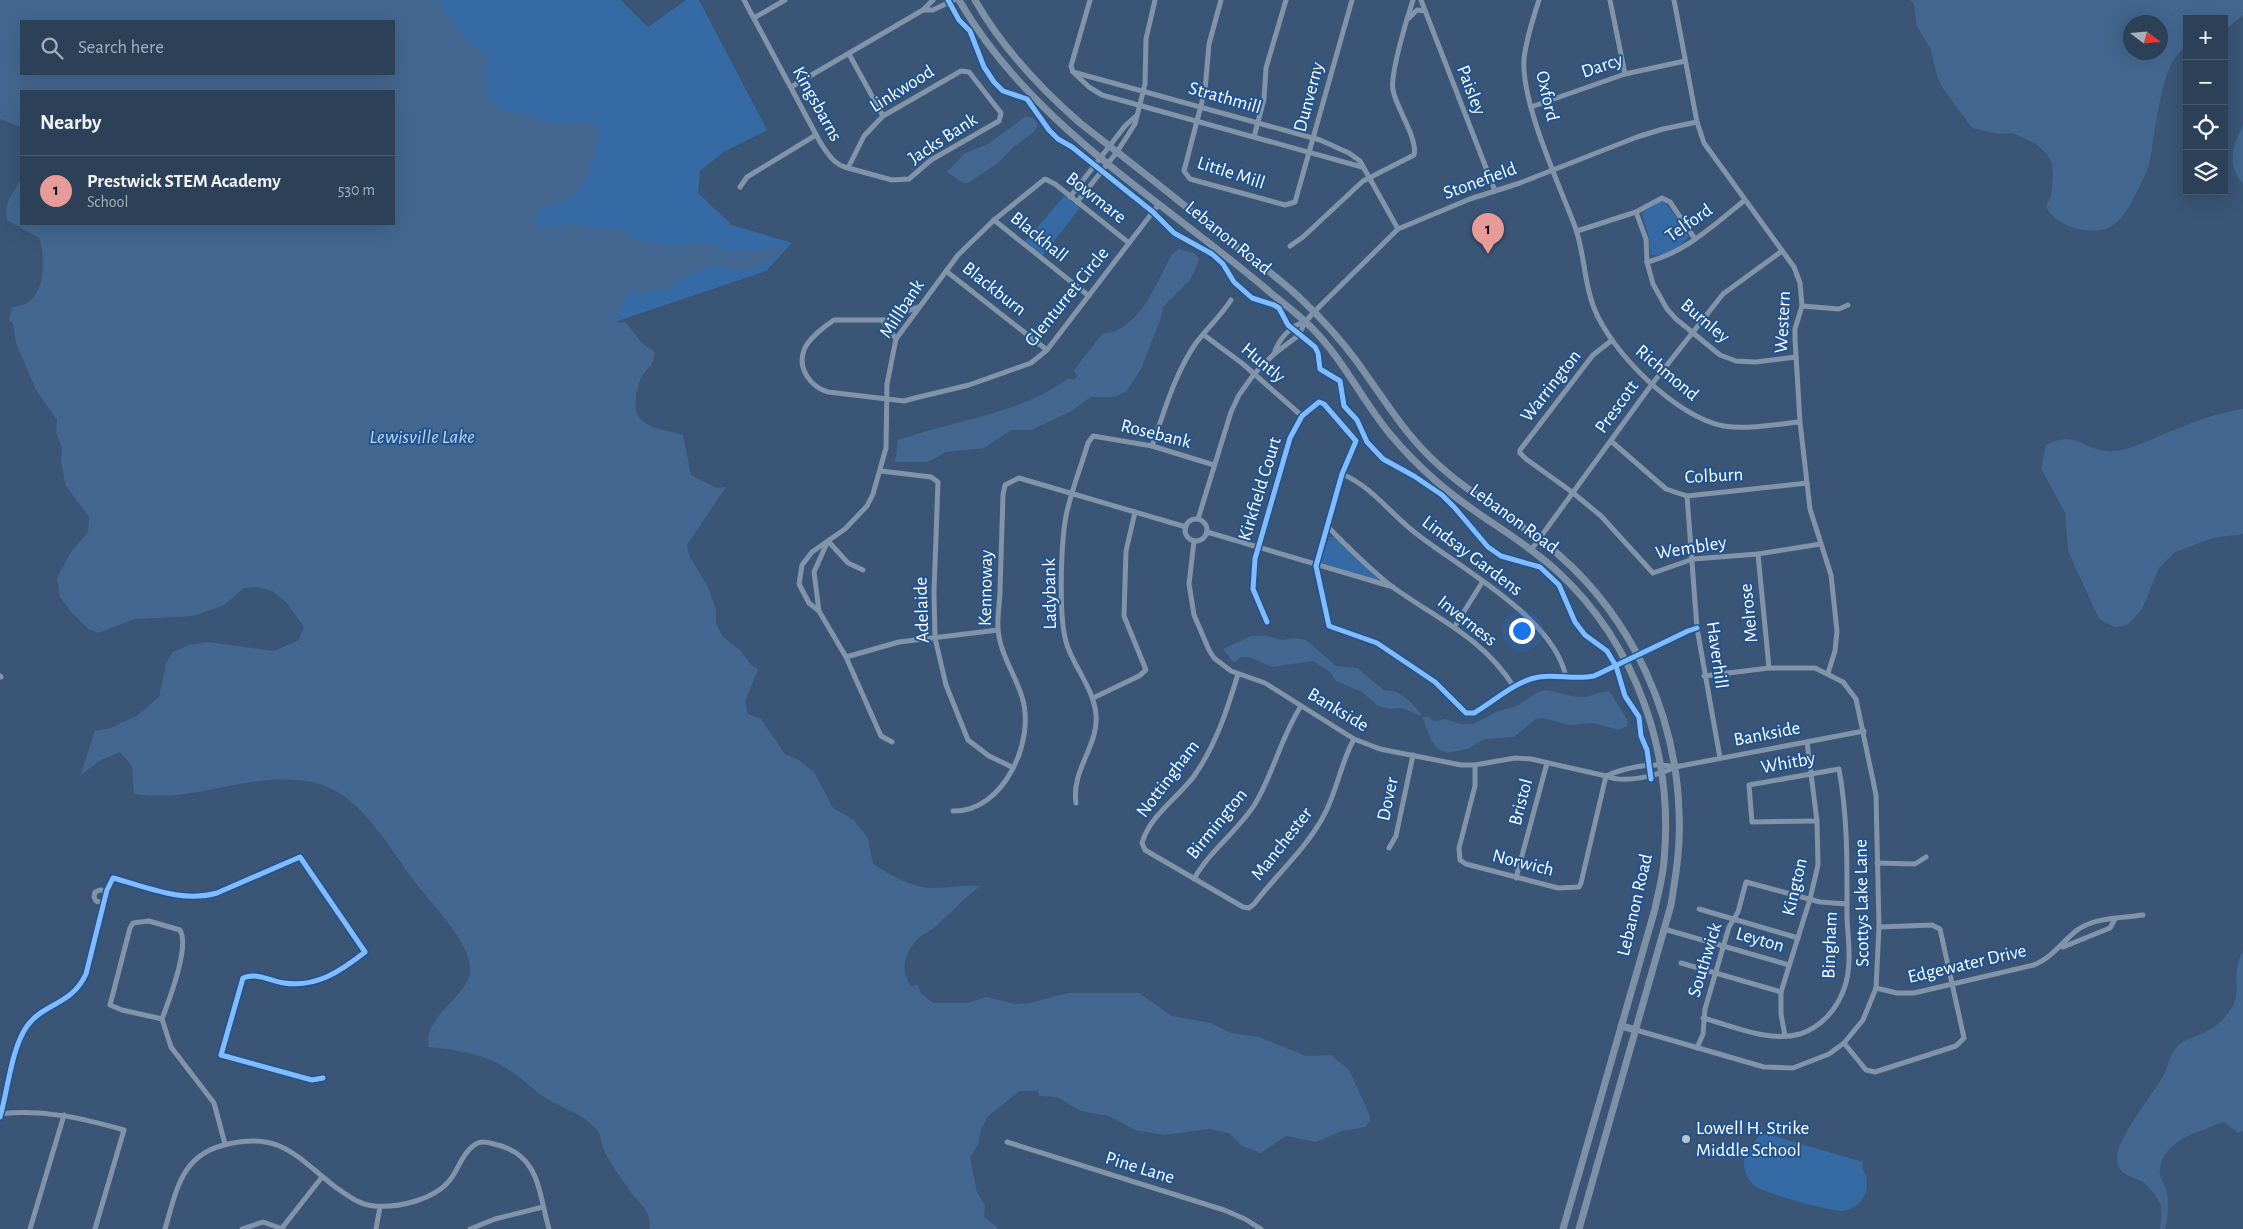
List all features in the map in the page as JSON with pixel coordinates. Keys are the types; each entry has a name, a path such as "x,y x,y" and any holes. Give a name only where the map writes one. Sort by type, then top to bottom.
{"main road":[{"name":"Lebanon Road","path":"960,0 974,23 1020,83 1059,122 1305,322 1334,354 1389,433 1415,461 1466,505 1531,550 1558,572 1588,604 1626,661 1644,701 1663,773 1666,803 1664,862 1655,909 1563,1229"},
{"name":"Lebanon Road","path":"975,0 1024,69 1049,95 1117,152 1301,299 1354,358 1408,435 1462,486 1562,557 1595,591 1621,626 1638,655 1664,717 1675,766 1679,813 1678,859 1671,905 1579,1229"},
{"path":"1621,1026 1636,1030"}],"street":[{"name":"Kingsbarns","path":"744,0 816,135 832,160 848,168 898,180"},
{"path":"754,18 785,0"},
{"path":"791,87 922,10 933,0"},
{"path":"922,10 933,10 954,0"},
{"path":"1073,72 1071,66 1090,0"},
{"path":"1077,202 1132,132 1144,90 1146,39 1155,0"},
{"name":"Little Mill","path":"1221,0 1210,38 1207,83 1184,166 1186,176 1190,179 1275,203 1285,205 1295,202"},
{"path":"1254,137 1264,99 1266,68 1286,0"},
{"name":"Dunverny","path":"1295,202 1352,0"},
{"path":"1290,246 1314,228 1352,189 1369,177 1409,159 1415,153 1393,90 1394,70 1409,18 1412,0"},
{"name":"Paisley","path":"1420,0 1494,191"},
{"name":"Oxford","path":"1539,0 1524,59 1525,82 1531,107 1552,169"},
{"path":"1610,0 1625,74"},
{"name":"Western","path":"1674,0 1697,122 1707,149 1797,274 1802,306 1795,329 1796,357 1800,422 1810,509 1834,585 1837,631 1835,651 1828,673"},
{"path":"1409,18 1417,10 1425,11"},
{"path":"848,54 883,116"},
{"name":"Darcy","path":"1531,107 1625,74 1685,61"},
{"name":"Linkwood","path":"848,168 864,136 883,116 959,72 966,71 1002,116"},
{"name":"Strathmill","path":"1073,72 1144,90 1314,139 1349,153 1360,161 1398,229"},
{"name":"Strathmill","path":"1073,72 1096,91 1119,99 1362,167"},
{"name":"Jacks Bank","path":"898,180 914,177 928,162 999,121 1002,116"},
{"path":"1070,197 1136,116"},
{"name":"Stonefield","path":"1305,322 1398,229 1552,169 1663,129 1697,122"},
{"path":"740,187 747,177 816,135"},
{"name":"Richmond","path":"1552,169 1577,231 1591,299 1611,341 1622,356 1652,384 1697,417 1713,424 1732,427 1800,422"},
{"name":"Bowmare","path":"1044,179 1129,243"},
{"name":"Millbank","path":"892,742 881,736 846,657 819,612 809,603 799,584 802,565 812,552 845,529 867,506 881,471 886,448 886,399 891,356 896,338 958,254 994,220 1044,179"},
{"path":"1577,231 1636,212 1656,200 1666,199 1694,239"},
{"name":"Telford","path":"1647,262 1671,254 1745,200"},
{"name":"Glenturret Circle","path":"920,306 904,314 882,320 834,320 806,346 802,362 806,375 818,389 904,400 974,384 1031,363 1047,350 1159,204"},
{"name":"Burnley","path":"1636,212 1646,239 1647,262 1653,284 1667,309 1693,334 1720,355 1736,361 1756,362 1796,357"},
{"name":"Blackhall","path":"994,220 1089,296"},
{"name":"Prescott","path":"1531,550 1652,384 1723,294 1782,251"},
{"name":"Blackburn","path":"946,271 1047,350"},
{"path":"1152,446 1171,388 1188,357 1223,314 1231,300"},
{"path":"1802,306 1840,309 1848,305"},
{"path":"882,320 896,338"},
{"path":"1274,354 1292,328 1305,322"},
{"path":"1198,519 1231,412 1239,394 1254,374 1274,354 1295,338 1302,330 1305,322"},
{"name":"Huntly","path":"1204,335 1254,374 1302,416"},
{"name":"Warrington","path":"1520,453 1593,355 1611,341"},
{"path":"1302,416 1313,404 1319,402 1324,404 1354,438 1356,444 1342,474 1316,566 1329,626 1377,643 1435,682 1466,713 1474,714 1527,680 1539,677 1594,676 1697,628"},
{"name":"Kirkfield Court","path":"1267,622 1253,590 1253,570 1285,452 1302,416"},
{"name":"Rosebank","path":"1091,438 1099,436 1152,446 1214,465"},
{"name":"Ladybank","path":"1076,803 1076,781 1094,731 1096,717 1093,698 1067,645 1062,624 1065,529 1073,494 1091,438"},
{"name":"Colburn","path":"1611,441 1666,489 1686,496 1807,483"},
{"name":"Wembley","path":"1520,453 1601,516 1653,573 1692,559 1758,554 1820,544"},
{"name":"Adelaide","path":"881,471 931,477 938,482 934,592 935,638 946,685 968,740 989,756 1012,767"},
{"name":"Lindsay Gardens","path":"1342,474 1363,485 1413,532 1518,609 1562,659 1566,678"},
{"name":"Kennoway","path":"953,811 971,809 988,801 1004,783 1022,744 1025,715 1022,697 1006,660 998,630 1003,495 1005,485 1019,478 1073,494"},
{"path":"1073,494 1186,527"},
{"name":"Haverhill","path":"1686,496 1697,628 1720,758"},
{"path":"1093,698 1139,676 1146,670 1145,663 1124,616 1128,540 1135,512"},
{"path":"1198,519 1205,524 1207,532 1202,539 1194,541 1187,535 1186,527 1191,521 1198,519"},
{"name":"Inverness","path":"1327,526 1354,554 1394,587 1455,626 1481,647 1514,687"},
{"name":"Inverness","path":"1207,532 1316,566 1394,587"},
{"path":"828,541 848,563 863,570"},
{"name":"Millbank","path":"819,612 814,572 828,541"},
{"name":"Bankside","path":"1194,541 1189,576 1194,615 1214,658 1225,668 1265,683 1354,739 1380,749 1461,765 1475,765 1515,758 1546,762 1616,780 1663,773 1675,766"},
{"name":"Melrose","path":"1758,554 1769,668"},
{"path":"1455,626 1483,582"},
{"path":"846,657 899,642 998,630"},
{"name":"Scottys Lake Lane","path":"1636,1030 1764,1066 1784,1068 1812,1062 1844,1043 1863,1020 1876,988 1879,927 1876,863 1876,795 1856,699 1844,682 1815,668 1769,668 1704,676"},
{"name":"Nottingham","path":"1194,879 1149,853 1142,846 1143,839 1158,815 1193,776 1216,738 1238,674"},
{"name":"Birmington","path":"1194,879 1209,856 1253,806 1271,773 1283,738 1301,706"},
{"name":"Bankside","path":"1606,776 1616,771 1661,764 1675,766 1864,731"},
{"name":"Manchester","path":"1194,879 1249,908 1320,823 1354,739"},
{"name":"Kington","path":"1785,1036 1781,1014 1781,992 1810,899 1818,865 1817,821 1807,742"},
{"name":"Dover","path":"1389,848 1396,836 1413,755"},
{"name":"Bristol","path":"1516,878 1546,762"},
{"name":"Norwich","path":"1475,765 1475,786 1459,848 1460,860 1466,864 1516,878 1548,886 1571,888 1579,887 1605,788 1606,776"},
{"name":"Whitby","path":"1817,821 1752,822 1749,785 1839,769"},
{"name":"Bingham","path":"1703,1018 1768,1036 1785,1036 1812,1029 1824,1020 1841,996 1847,972 1847,904 1846,809 1839,769"},
{"path":"96,1229 124,1130 64,1115 20,1111 0,1115 20,1040 33,1019 74,993 81,985 86,974 106,891 112,878 180,896 204,897 300,857 365,952 327,978 314,983 297,985 254,975 243,978 221,1055 312,1080 323,1078"},
{"path":"1876,863 1915,864 1926,857"},
{"name":"Southwick","path":"1697,1048 1703,1034 1703,1018 1716,973 1746,882 1810,899"},
{"path":"104,903 96,901 94,897 95,892 100,890 106,891"},
{"path":"1810,899 1847,904"},
{"path":"1699,909 1798,938"},
{"name":"Edgewater Drive","path":"1876,988 1906,994 2034,965 2051,956 2070,936 2085,926 2143,915"},
{"name":"Edgewater Drive","path":"2060,948 2110,928 2115,919"},
{"path":"162,1019 122,1010 110,1005 130,928 139,922 150,921 174,927 180,930 183,935 184,942 180,960 162,1019 171,1047 214,1102 225,1144"},
{"path":"1844,1043 1869,1071 1875,1072 1947,1049 1963,1041 1964,1034 1940,929 1932,925 1879,927"},
{"name":"Leyton","path":"1664,929 1789,965"},
{"path":"1682,963 1781,992"},
{"path":"30,1229 64,1115"},
{"path":"165,1229 176,1190 186,1170 200,1155 225,1144 259,1139 268,1141 292,1153 358,1203 380,1207 400,1204 435,1194 450,1180 470,1148 480,1142 488,1142 505,1147 524,1157 533,1171 549,1229"},
{"name":"Pine Lane","path":"1008,1142 1224,1210 1261,1229"},
{"path":"242,1229 263,1222 283,1229 322,1177"},
{"path":"376,1229 380,1207"},
{"path":"470,1229 503,1216 543,1207"}],"shaded area":[{"path":"304,0 621,0 648,27 686,0 699,0 767,130 725,151 700,171 698,193 732,225 792,243 766,271 555,342 395,93 395,20"},
{"path":"1064,196 1080,208 1042,256 1025,242"},
{"path":"1664,201 1687,231 1688,237 1681,245 1671,251 1660,255 1650,254 1649,238 1642,213 1659,202"},
{"path":"1329,537 1334,537 1381,582 1320,562"},
{"path":"1760,1132 1863,1162 1862,1166 1867,1184 1862,1200 1853,1207 1841,1211 1797,1201 1755,1186 1747,1176 1744,1162 1746,1154"}],"water":[{"name":"Lewisville Lake","path":"0,0 439,0 459,32 473,46 488,55 488,91 493,103 499,108 505,111 526,114 553,124 591,123 601,130 591,164 580,189 575,195 565,201 544,209 535,216 535,223 541,228 572,224 596,229 623,230 635,239 649,243 666,245 711,244 731,254 741,250 755,251 784,246 778,254 766,263 746,271 732,270 719,265 695,272 663,290 627,295 618,315 611,318 621,323 625,322 642,343 655,352 652,363 638,386 636,407 642,421 656,428 683,435 691,475 717,488 726,487 687,545 690,557 708,587 716,609 716,624 723,637 740,650 751,665 758,669 745,702 748,714 761,719 785,754 799,760 814,772 833,808 854,820 868,838 873,864 894,876 918,886 934,888 980,886 934,928 915,942 905,960 905,973 911,986 917,985 922,994 933,1003 968,1003 986,997 1015,1004 1030,1003 1068,993 1139,993 1172,1016 1211,1023 1231,1033 1259,1037 1306,1056 1331,1055 1349,1070 1370,1116 1370,1122 1365,1127 1342,1131 1316,1142 1286,1136 1261,1153 1242,1146 1229,1133 1210,1129 1165,1135 1135,1130 1109,1116 1081,1111 1057,1097 1039,1096 1038,1091 1020,1091 987,1117 981,1130 978,1144 970,1158 977,1192 985,1205 984,1217 999,1229 649,1229 649,1217 646,1211 611,1163 603,1148 598,1132 592,1125 581,1116 544,1097 514,1074 490,1060 481,1056 429,1047 428,1036 432,1025 457,996 469,976 470,966 467,954 446,920 412,878 374,825 357,806 339,793 319,784 294,780 265,780 170,796 134,794 132,766 120,752 99,761 80,776 95,731 111,728 138,715 159,697 166,663 173,652 189,645 208,642 274,651 299,640 304,627 286,602 272,591 258,587 244,588 224,605 194,616 135,619 98,633 87,628 71,612 60,597 57,578 71,552 88,532 89,517 66,486 61,462 62,447 56,433 57,420 36,390 16,343 13,324 9,320 12,308 28,302 35,295 39,288 43,271 39,238 7,220 6,209 10,199 20,181 20,225 395,225 395,90 20,90 20,127 0,119"},
{"path":"1910,0 2243,0 2243,15 2228,28 2228,15 2183,15 2183,50 2178,54 2170,67 2165,82 2149,164 2144,178 2129,207 2119,220 2107,228 2092,231 2077,229 2067,225 2049,212 2046,207 2051,196 2052,163 2047,154 2036,144 2012,133 2000,134 1972,128 1942,87 1937,76 1931,50 1917,26 1914,5"},
{"path":"1026,116 1033,118 1038,124 1035,131 1014,147 998,163 968,183 963,183 947,172 965,153 988,144"},
{"path":"2243,125 2243,184 2234,170 2233,155 2236,140"},
{"path":"1179,249 1194,253 1199,258 1198,263 1190,280 1163,307 1142,367 1127,391 1115,397 1091,397 1070,412 1031,430 1011,430 984,448 946,452 928,462 895,462 898,440 1008,408 1030,400 1069,378 1074,380 1077,377 1074,370 1102,334 1115,331 1137,315 1153,291 1172,254"},
{"path":"2243,409 2243,534 2213,538 2175,552 2159,568 2142,609 2128,625 2115,627 2099,619 2068,551 2065,513 2041,468 2046,445 2066,439 2075,440 2097,449 2115,451 2139,445 2210,417"},
{"path":"1251,636 1265,636 1283,640 1293,638 1306,640 1336,666 1357,668 1384,690 1397,692 1411,702 1421,714 1420,716 1402,708 1389,709 1378,706 1362,692 1336,681 1330,672 1313,661 1272,667 1249,657 1241,657 1234,663 1223,649"},
{"path":"1545,690 1582,697 1610,692 1628,721 1627,726 1619,730 1593,723 1570,725 1543,718 1536,719 1514,737 1484,739 1468,749 1446,753 1437,748 1431,740 1422,717 1429,717 1434,722 1445,719 1461,724 1473,724 1496,712 1517,706 1536,693"},
{"path":"2243,951 2243,1131 2238,1133 2224,1122 2220,1123 2186,1137 2169,1150 2162,1161 2160,1171 2160,1177 2167,1194 2168,1215 2165,1229 2160,1229 2161,1206 2158,1200 2143,1182 2122,1172 2117,1159 2118,1151 2128,1130 2162,1078 2171,1056 2179,1045 2213,1028 2231,1009 2236,996 2237,967"}],"cycle path":[{"path":"948,0 959,20 970,31 984,67 1003,91 1027,99 1049,130 1058,139 1072,147 1153,212 1174,233 1212,254 1223,264 1234,282 1252,298 1279,308 1288,325 1315,347 1318,353 1320,369 1340,381 1344,406 1357,420 1367,442 1383,459 1414,476 1442,495 1488,547 1501,556 1540,567 1559,585 1575,622 1585,635 1607,651 1616,666 1625,696 1639,717 1641,736 1647,750 1651,779"},
{"path":"1267,622 1253,589 1255,559 1290,438 1302,416 1319,402 1324,404 1356,441 1342,474 1316,566 1329,626 1377,643 1435,682 1466,713 1474,713 1522,682 1546,676 1594,676 1697,628"},
{"path":"0,1117 17,1046 27,1026 42,1012 73,992 86,974 107,890 113,878 165,893 204,896 217,893 300,857 365,952 347,966 328,976 307,983 284,983 253,976 243,978 221,1055 312,1080 323,1078"}],"place":[{"name":"Prestwick STEM Academy","path":"1488,254"},
{"name":"Lowell H. Strike Middle School","path":"1686,1139"}]}
